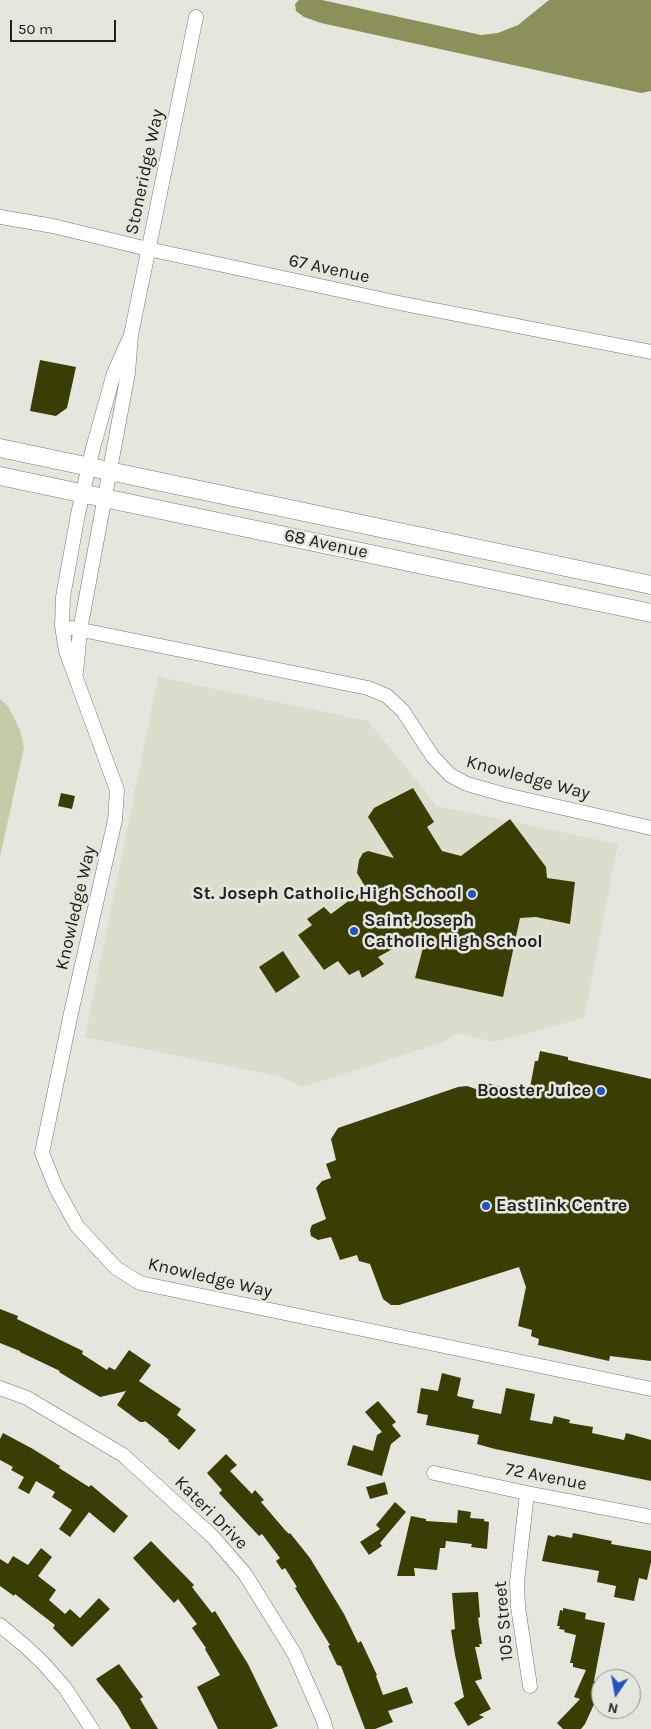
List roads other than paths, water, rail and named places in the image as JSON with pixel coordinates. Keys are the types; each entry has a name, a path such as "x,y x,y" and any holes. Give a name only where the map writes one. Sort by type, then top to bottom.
{"main road":[{"name":"68 Avenue","path":"0,448 651,585"},
{"name":"68 Avenue","path":"0,476 651,613"}],"street":[{"name":"Stoneridge Way","path":"111,471 128,373 130,335 196,17"},
{"name":"67 Avenue","path":"0,217 53,226 148,249 404,304 651,352"},
{"name":"Stoneridge Way","path":"89,467 114,373 130,335"},
{"name":"Knowledge Way","path":"89,467 63,597 62,626 66,651 117,790 115,820 42,1153 56,1188 77,1226 116,1268 140,1283 651,1389"},
{"name":"Knowledge Way","path":"76,676 80,630 111,471"},
{"name":"Knowledge Way","path":"62,626 368,688 387,696 403,711 433,757 450,775 467,784 506,795 651,828"},
{"name":"Kateri Drive","path":"0,1388 27,1398 122,1455 213,1537 245,1574 294,1653 326,1729"},
{"name":"72 Avenue","path":"434,1473 527,1494 651,1517"},
{"name":"105 Street","path":"527,1494 517,1582 518,1607 530,1686"},
{"path":"0,1625 43,1663 65,1688 92,1729"}],"place":[{"name":"St. Joseph Catholic High School","path":"472,894"},
{"name":"Saint Joseph Catholic High School","path":"354,931"},
{"name":"Booster Juice","path":"601,1091"},
{"name":"Eastlink Centre","path":"486,1206"}]}
